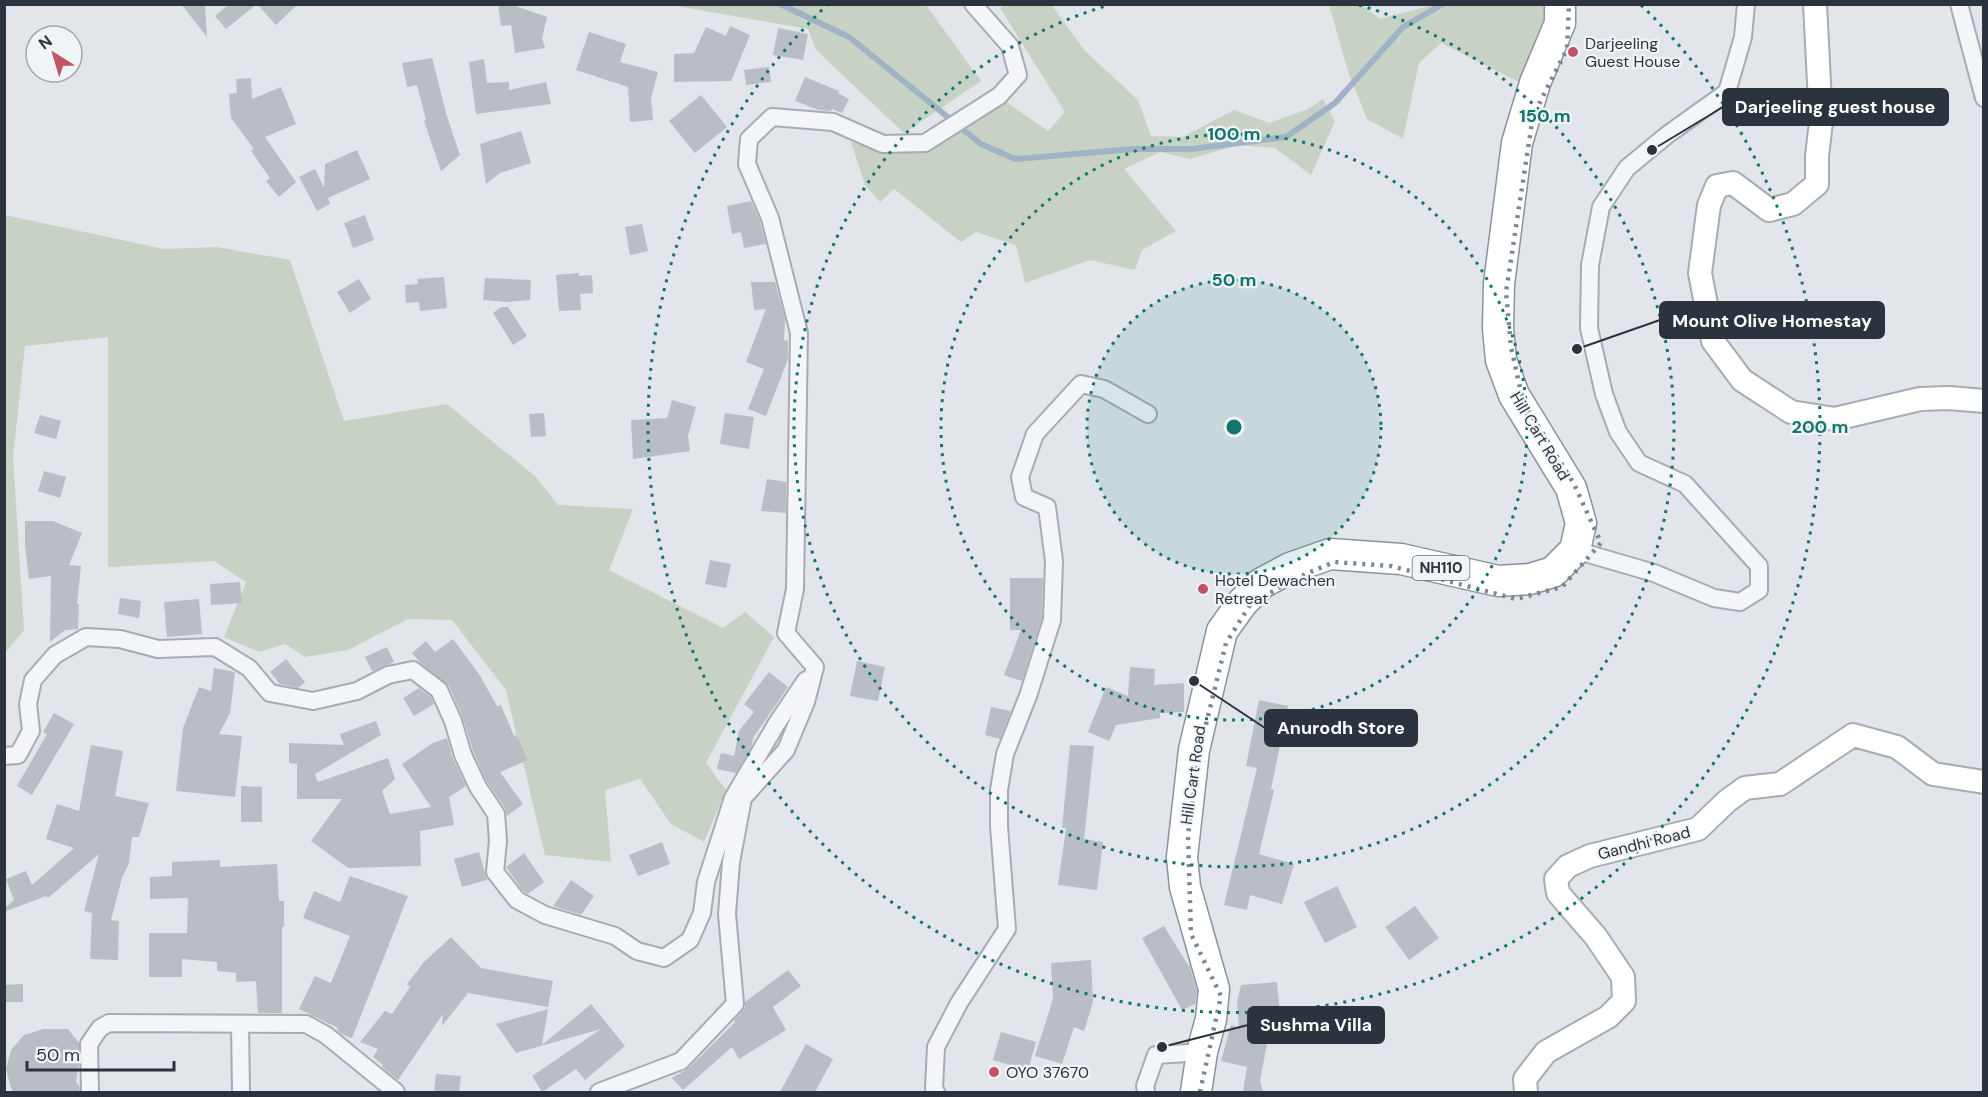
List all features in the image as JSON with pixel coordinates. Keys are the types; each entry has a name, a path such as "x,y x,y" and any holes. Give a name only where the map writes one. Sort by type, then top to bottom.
{"highway":[{"name":"Hill Cart Road","path":"1196,1092 1202,1052 1211,1019 1214,989 1185,887 1182,857 1194,750 1222,631 1242,602 1262,583 1290,568 1330,554 1401,559 1498,581 1530,579 1553,572 1575,550 1581,523 1571,489 1514,395 1502,360 1498,328 1498,284 1517,143 1535,83 1560,23 1560,4"}],"main road":[{"path":"1815,4 1821,122 1817,156 1817,184 1793,204 1769,210 1733,183 1717,186 1709,205 1700,273 1713,341 1742,380 1791,412 1835,419 1920,399 1949,398 1983,401"},
{"name":"Gandhi Road","path":"1526,1092 1525,1079 1546,1052 1608,1017 1624,1001 1623,977 1596,937 1558,893 1556,879 1568,866 1590,856 1698,829 1727,801 1745,788 1780,784 1853,735 1897,747 1933,774 1983,782"}],"street":[{"path":"815,667 786,633 795,589 799,333 770,218 747,164 749,139 772,117 833,122 883,144 925,143 999,96 1018,75 1010,46 973,4"},
{"path":"1575,550 1654,573 1714,598 1740,602 1759,590 1759,566 1723,525 1685,484 1639,463 1618,432 1604,394 1588,328 1590,265 1600,207 1627,168 1667,135 1727,92 1743,37 1746,4"},
{"path":"1959,4 1983,98"},
{"path":"936,1092 934,1088 936,1047 959,1003 1007,929 999,826 999,790 1005,754 1028,696 1052,620 1054,561 1047,507 1024,497 1020,477 1035,434 1081,384 1104,389 1148,414"},
{"path":"4,756 18,755 31,731 28,704 33,680 55,655 86,637 120,639 158,649 215,647 249,668 270,693 313,701 357,691 388,675 413,670 439,690 478,787 496,814 498,841 495,872 517,900 545,915 615,936 637,951 664,958 690,940 702,913 706,882 733,798 777,723 815,667"},
{"path":"599,1092 681,1061 735,1005 727,914 731,862 743,798 786,750 806,702 815,667"},
{"path":"90,1092 88,1044 100,1028 109,1023 306,1024 326,1035 396,1092"},
{"path":"240,1024 241,1092"},
{"path":"1146,1092 1145,1086 1156,1055 1202,1052"}],"green space":[{"path":"1006,4 1052,5 1084,50 1138,100 1151,136 1183,137 1234,110 1269,123 1308,109 1323,99 1335,121 1311,175 1275,148 1238,145 1190,159 1160,152 1124,169 1176,231 1142,250 1135,270 1090,260 1025,283 1016,245 976,232 961,242 894,189 880,202 865,185 851,142 883,151 933,146 1005,101 1048,131 1065,112 1000,8"},
{"path":"670,5 926,5 981,81 904,133 816,50 808,29"},
{"path":"1329,5 1362,5 1380,19 1433,5 1546,5 1549,26 1519,82 1441,43 1419,63 1403,139 1367,119 1348,71"},
{"path":"5,215 164,249 217,247 290,260 344,421 447,404 536,477 558,505 633,509 609,570 723,628 745,612 774,637 706,763 726,790 704,842 671,824 640,779 605,790 611,862 545,855 506,690 452,620 408,619 348,650 305,657 285,644 259,652 224,637 246,582 214,561 108,567 108,337 25,346 13,457 24,630 5,653"}],"building":[{"path":"181,4 205,4 207,37"},
{"path":"229,4 257,4 226,29 215,16"},
{"path":"257,4 298,4 276,25"},
{"path":"498,4 510,4 547,17 542,38 545,48 515,53 511,25 501,26"},
{"path":"730,26 750,35 731,81 674,82 674,54 694,53 706,27 726,36"},
{"path":"778,28 808,34 803,60 773,55"},
{"path":"589,32 626,44 620,62 658,72 651,98 653,120 630,122 628,87 576,70"},
{"path":"432,58 446,113 460,155 441,171 424,121 426,120 417,85 407,87 402,63"},
{"path":"484,59 487,83 509,82 509,90 546,82 551,104 476,114 469,62"},
{"path":"769,67 771,82 746,85 744,70"},
{"path":"805,77 839,91 838,93 849,99 842,113 832,109 831,111 819,110 795,101"},
{"path":"251,78 252,99 281,87 296,124 265,137 296,182 279,197 266,181 270,178 251,151 254,149 231,118 229,94 237,93 236,79"},
{"path":"701,95 727,127 695,153 669,121"},
{"path":"521,131 531,163 500,173 486,184 480,144"},
{"path":"357,150 370,179 328,198 330,204 317,211 299,177 315,169 324,188 325,164"},
{"path":"751,201 760,221 766,244 744,248 741,232 732,234 727,206"},
{"path":"365,215 374,240 353,248 344,223"},
{"path":"642,224 648,251 630,255 625,227"},
{"path":"579,273 579,276 592,275 593,293 580,294 581,310 559,311 556,275"},
{"path":"444,277 447,308 420,311 419,302 406,303 405,285 418,284 417,279"},
{"path":"485,278 531,280 530,300 506,302 483,300"},
{"path":"359,279 371,299 350,313 337,292"},
{"path":"751,282 775,282 785,319 784,340 788,341 788,359 766,416 748,409 764,369 746,362 766,309 754,310"},
{"path":"501,307 508,307 527,336 513,345 493,313"},
{"path":"672,400 696,407 688,436 690,451 633,459 631,420 667,418"},
{"path":"544,413 546,436 531,437 529,414"},
{"path":"725,413 754,417 749,449 720,444"},
{"path":"40,415 61,421 56,439 34,433"},
{"path":"44,471 66,477 60,498 38,491"},
{"path":"767,479 786,482 786,513 761,511"},
{"path":"25,521 53,521 82,533 69,565 81,566 77,604 79,604 78,629 65,630 50,642 51,576 29,579"},
{"path":"710,560 731,564 726,588 705,584"},
{"path":"1010,578 1043,578 1042,618 1022,681 1004,675 1021,630 1010,630"},
{"path":"240,582 242,603 211,605 210,584"},
{"path":"120,598 141,601 139,618 118,614"},
{"path":"199,599 202,634 167,637 164,602"},
{"path":"453,639 479,674 497,706 501,705 514,736 516,735 528,760 500,772 523,804 507,816 505,808 487,782 473,751 463,718 449,686 412,653 426,641 435,652"},
{"path":"387,647 394,662 372,671 365,657"},
{"path":"286,659 305,682 298,688 280,684 270,672"},
{"path":"857,661 885,667 878,701 850,696"},
{"path":"1130,667 1155,669 1154,685 1184,683 1184,712 1160,713 1160,718 1116,725 1109,741 1088,732 1106,687 1128,696"},
{"path":"214,668 235,672 230,713 219,734 242,736 235,797 176,791 183,728 199,687 211,691"},
{"path":"769,672 788,687 753,738 752,746 736,773 717,769 721,753 734,756 739,731 754,712 744,704"},
{"path":"419,688 431,697 434,704 414,716 403,698"},
{"path":"1259,700 1288,706 1271,789 1274,790 1259,854 1294,864 1282,904 1250,895 1247,910 1224,905 1257,768 1246,766"},
{"path":"991,707 1011,711 1000,739 985,735"},
{"path":"54,713 74,724 32,795 17,786 47,734 43,732"},
{"path":"376,721 381,735 315,774 318,782 388,758 395,779 382,791 390,814 431,807 402,764 433,743 447,738 453,759 466,786 449,797 454,825 420,831 421,866 348,868 311,841 342,799 297,799 297,764 289,763 289,743 344,745 340,734"},
{"path":"91,745 123,751 115,796 149,803 139,837 132,837 129,863 122,878 111,920 119,921 118,960 90,959 92,913 84,911 99,854 48,898 46,896 4,912 4,909 14,900 6,879 26,871 32,885 74,848 46,839 57,804 79,811"},
{"path":"1070,745 1094,746 1084,839 1103,842 1097,890 1058,885 1066,828 1062,828"},
{"path":"241,786 262,787 262,822 241,822"},
{"path":"662,842 670,864 638,876 629,855"},
{"path":"479,852 487,880 462,887 454,859"},
{"path":"524,853 544,882 528,894 524,892 506,867"},
{"path":"220,860 220,867 277,864 279,901 284,901 282,1013 258,1013 256,981 236,982 236,973 217,971 217,962 182,959 182,977 149,977 149,933 187,933 188,898 150,899 150,877 172,876 172,862"},
{"path":"350,876 408,896 352,1038 341,1034 338,1028 299,1009 315,976 331,983 350,936 303,918 314,891 340,902"},
{"path":"571,880 594,896 581,915 553,906"},
{"path":"1337,886 1357,927 1325,943 1304,902"},
{"path":"1415,906 1439,938 1409,960 1385,927"},
{"path":"1164,926 1189,964 1197,991 1195,1004 1182,1010 1142,938"},
{"path":"451,937 481,968 553,981 548,1007 468,993 442,1026 443,1014 398,1080 373,1057 378,1049 360,1042 385,1011 392,1014 410,987 407,984 424,962"},
{"path":"1091,960 1093,1002 1084,1031 1074,1027 1062,1064 1035,1056 1053,999 1051,963"},
{"path":"788,970 801,986 773,1007 786,1030 739,1059 732,1047 683,1090 672,1078 689,1068 735,1022 734,1020 745,1008 745,1002"},
{"path":"1277,982 1280,1014 1274,1035 1269,1034 1260,1080 1263,1092 1243,1092 1247,1067 1221,1061 1231,1025 1239,1028 1237,1002 1241,985"},
{"path":"23,984 23,1002 4,1002 4,985"},
{"path":"591,1004 625,1046 585,1080 576,1069 542,1092 532,1076 601,1029 516,1053 496,1024 548,1009 542,1045"},
{"path":"43,1029 68,1029 79,1043 79,1052 74,1056 79,1063 76,1082 80,1092 13,1092 6,1069 11,1050 24,1035"},
{"path":"1001,1032 1036,1042 1028,1070 993,1060"},
{"path":"806,1044 833,1059 815,1092 780,1092"},
{"path":"436,1074 461,1076 459,1092 434,1092"}],"waterway":[{"path":"780,4 849,37 981,144 1015,159 1134,149 1192,149 1286,137 1335,103 1403,27 1443,4"}],"railway":[{"path":"1200,1092 1221,996 1191,934 1188,835 1200,749 1226,643 1250,605 1292,580 1334,562 1391,566 1516,599 1562,587 1601,543 1574,484 1523,401 1511,347 1506,292 1533,116 1567,49 1569,4"}],"place":[{"name":"Darjeeling Guest House","path":"1573,52"},
{"name":"Darjeeling guest house","path":"1652,150"},
{"name":"Mount Olive Homestay","path":"1577,349"},
{"name":"Hotel Dewachen Retreat","path":"1203,589"},
{"name":"Anurodh Store","path":"1194,681"},
{"name":"Sushma Villa","path":"1162,1047"},
{"name":"OYO 37670","path":"994,1072"}]}
